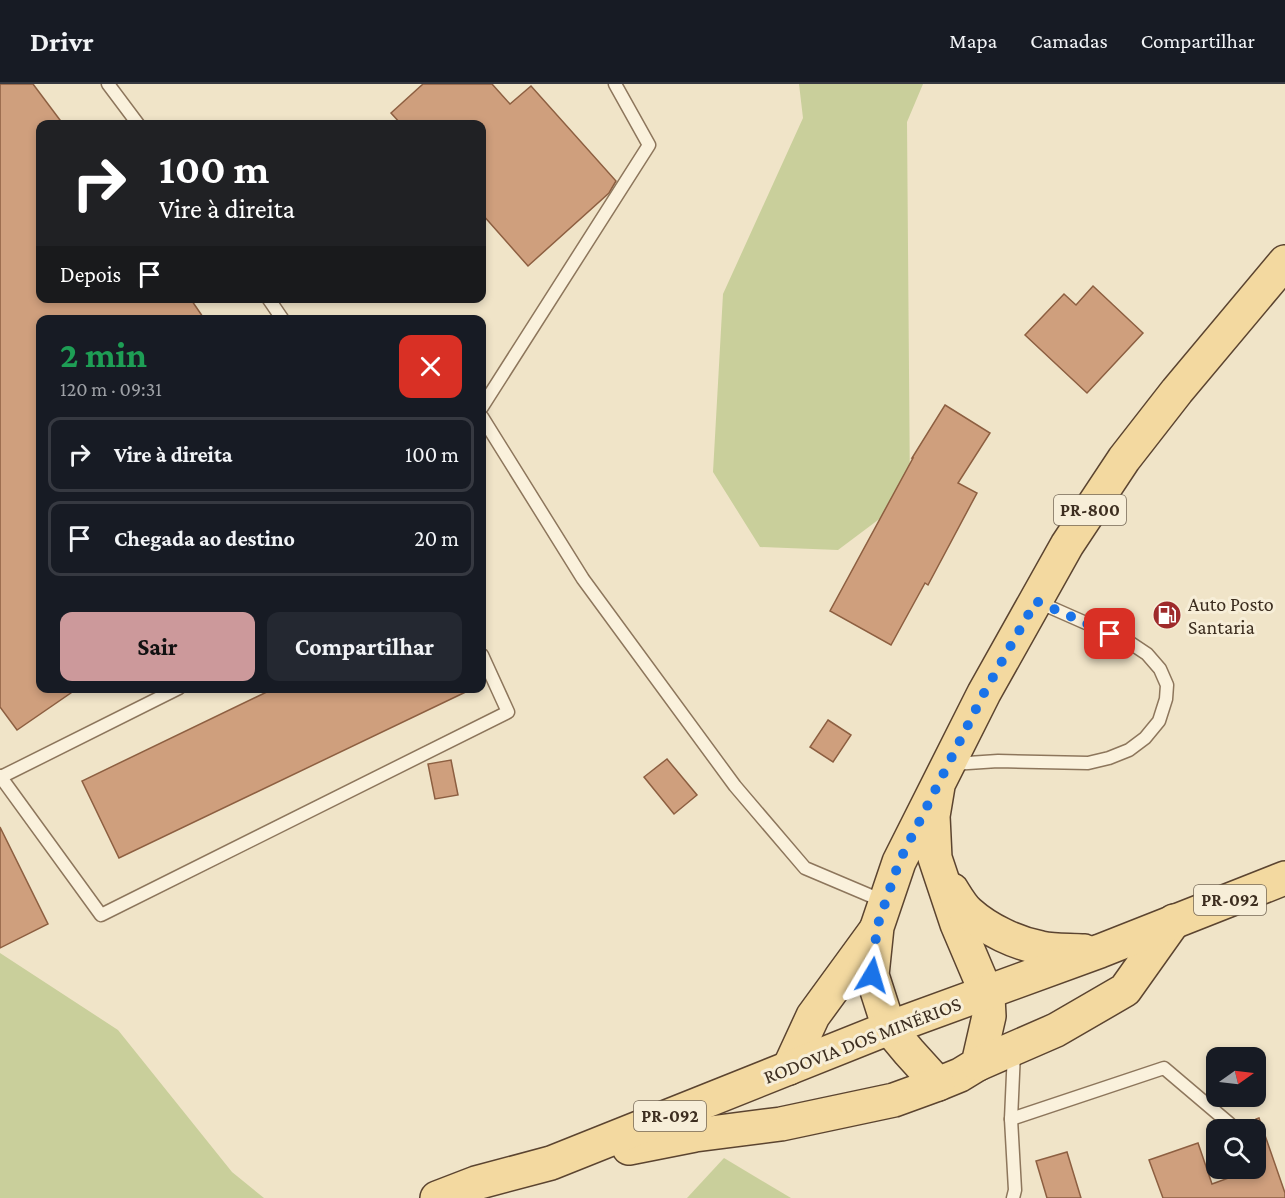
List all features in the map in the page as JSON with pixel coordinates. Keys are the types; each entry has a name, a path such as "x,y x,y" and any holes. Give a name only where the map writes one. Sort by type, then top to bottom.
{"main road":[{"name":"PR-800","path":"889,1028 872,975 882,915 899,862 984,693 1067,545 1124,459 1177,391 1285,262"},
{"name":"PR-800","path":"943,775 933,816 934,858 957,924 985,992"},
{"path":"934,858 956,897 968,912 987,926 1026,945 1044,949 1100,951"},
{"name":"RODOVIA DOS MINÉRIOS","path":"437,1198 476,1183 551,1163 889,1028 1100,951 1285,878"},
{"path":"789,1068 813,1016 882,915"},
{"path":"551,1163 695,1135 781,1124 894,1100 938,1084 1056,1030 1125,990 1174,921"},
{"path":"978,1064 989,1017 988,997 985,992"},
{"path":"889,1028 938,1084"}],"lane":[{"path":"108,84 135,120"},
{"path":"486,401 649,145 615,84"},
{"path":"486,423 583,579 735,786 805,868 882,915"},
{"path":"943,775 998,761 1088,763 1109,758 1129,750 1145,738 1159,721 1166,699 1167,685 1160,669 1147,654 1129,642 1036,601"},
{"path":"169,693 1,776 101,915 508,712 486,665"},
{"path":"1013,1198 1015,1190 1011,1119 1015,1048"},
{"path":"1011,1119 1164,1068 1224,1119"}],"green space":[{"path":"799,84 923,84 907,122 910,496 838,550 760,547 713,472 723,294 803,118"},
{"path":"0,953 118,1030 232,1172 264,1198 0,1198"},
{"path":"724,1158 791,1198 687,1198"}],"building":[{"path":"0,84 33,84 60,120 36,120 36,303 193,303 202,315 36,315 36,693 71,693 17,730 0,707"},
{"path":"423,84 492,84 510,104 531,86 616,181 609,193 528,266 486,219 486,120 397,120 391,113"},
{"path":"1093,286 1143,333 1087,393 1025,335 1064,294 1076,305"},
{"path":"945,405 990,433 958,483 977,493 928,585 925,583 891,645 830,611 912,458"},
{"path":"265,693 464,693 119,858 82,781"},
{"path":"828,720 851,735 833,762 810,747"},
{"path":"667,759 697,795 674,814 644,777"},
{"path":"451,760 458,795 435,799 428,764"},
{"path":"0,827 48,924 0,948"},
{"path":"1266,1138 1285,1198 1163,1198 1149,1160 1198,1143 1206,1166 1206,1179 1210,1179 1212,1184 1226,1179 1266,1179"},
{"path":"1067,1152 1081,1198 1047,1198 1036,1161"}],"place":[{"name":"Auto Posto Santaria","path":"1167,615"}],"route":[{"path":"872,975 877,927 899,862 984,693 1036,601 1110,634"}]}
